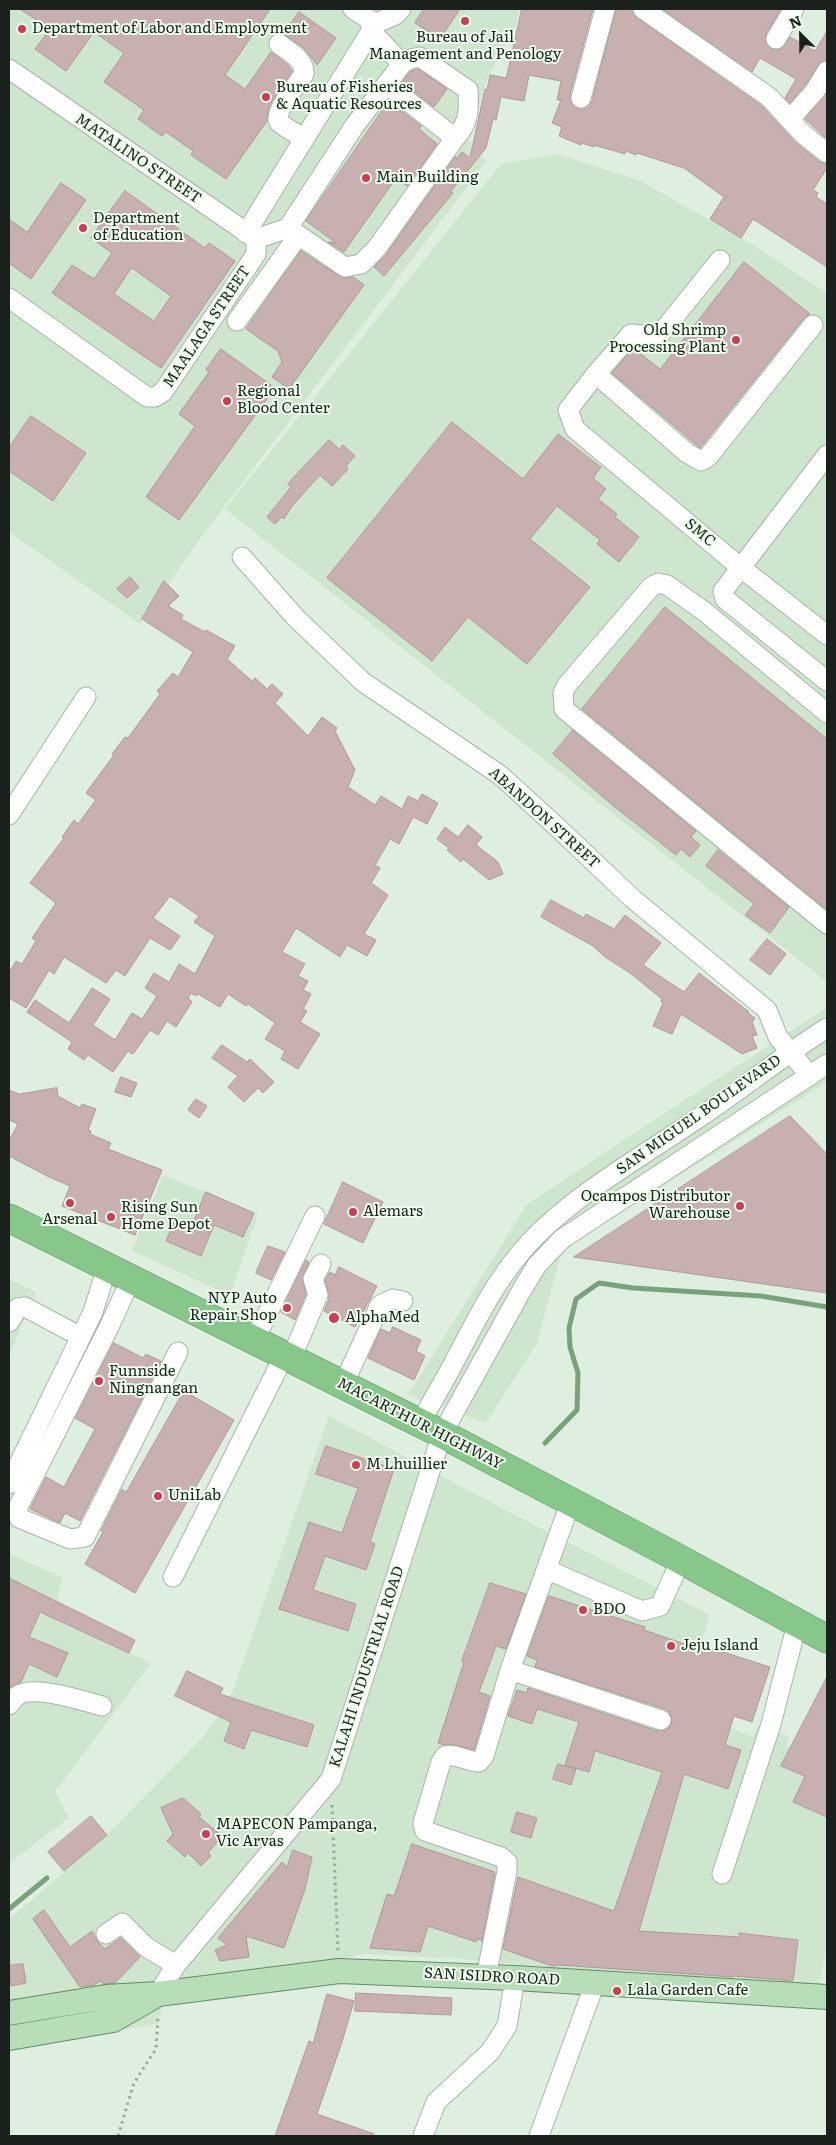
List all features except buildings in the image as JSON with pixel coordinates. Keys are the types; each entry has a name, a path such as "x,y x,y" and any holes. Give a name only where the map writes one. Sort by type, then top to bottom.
{"highway":[{"name":"MACARTHUR HIGHWAY","path":"9,1218 572,1501 827,1639"}],"main road":[{"name":"SAN ISIDRO ROAD","path":"9,2013 106,1998 158,1994 339,1971 515,1978 827,1998"},
{"name":"SAN ISIDRO ROAD","path":"9,2038 113,2020 158,1994"}],"street":[{"path":"353,9 370,20 371,28 402,64"},
{"path":"371,28 401,9"},
{"path":"581,98 605,9"},
{"path":"643,9 769,97 803,134 827,153"},
{"path":"776,39 794,9"},
{"name":"MAALAGA STREET","path":"9,298 147,397 155,397 164,392 253,242 303,138 371,28"},
{"path":"279,44 300,60 304,67 304,74 280,109 277,117 279,122 303,138"},
{"path":"237,320 293,232 355,125 402,64 410,59 420,57 468,90 469,104 465,128 455,138 376,248 361,264 345,267 293,232 253,242"},
{"name":"MATALINO STREET","path":"9,69 253,242"},
{"path":"790,119 816,91 827,71"},
{"path":"386,84 455,138"},
{"path":"720,260 662,332 652,336 631,334 596,374 687,453 701,461 708,457 813,325"},
{"name":"SMC","path":"596,374 568,410 575,428 740,567 824,625"},
{"path":"827,455 723,591 725,599 827,681"},
{"name":"ABANDON STREET","path":"242,556 294,617 363,682 500,775 558,826 633,899 767,1010 778,1037 788,1052 810,1076"},
{"path":"827,713 705,612 667,585 658,583 651,587 567,685 563,693 564,709 827,924"},
{"path":"9,815 86,697"},
{"name":"SAN MIGUEL BOULEVARD","path":"431,1429 450,1370 484,1304 527,1244 555,1217 577,1200 696,1120 788,1052 827,1028"},
{"name":"SAN MIGUEL BOULEVARD","path":"431,1429 537,1266 562,1239 827,1064"},
{"path":"696,1120 713,1139"},
{"path":"254,1341 315,1216"},
{"path":"173,1577 318,1294 313,1279 321,1264"},
{"path":"9,1484 93,1312 119,1273"},
{"path":"119,1273 109,1327 18,1505 17,1512 19,1518 70,1539 85,1537 178,1352"},
{"path":"343,1385 380,1305 393,1299 403,1301"},
{"path":"9,1322 18,1308 25,1307 81,1337"},
{"name":"KALAHI INDUSTRIAL ROAD","path":"158,1994 176,1965 332,1779 431,1429"},
{"path":"486,1977 507,1871 507,1862 501,1857 425,1831 423,1823 441,1762 445,1756 451,1754 471,1762 479,1762 484,1756 510,1670 572,1501"},
{"path":"548,1570 642,1611 660,1606 681,1560"},
{"path":"722,1874 771,1724 797,1624"},
{"path":"510,1670 662,1720"},
{"path":"9,1705 18,1695 39,1692 62,1694 102,1706"},
{"path":"106,1934 122,1923 146,1947 176,1965"},
{"path":"423,2136 436,2102 490,2052 507,2026 515,1978"},
{"path":"539,2136 595,1983"}],"path":[{"path":"332,1779 339,1971"},
{"path":"118,2136 134,2083 156,2049 158,1994"}],"shaded area":[{"path":"9,9 519,9 517,22 488,77 468,138 486,162 199,540 140,624 9,532"},
{"path":"556,154 639,180 748,242 827,293 827,982 225,509 501,164"},
{"path":"827,1007 827,1082 562,1250 537,1343 486,1423 408,1395 527,1204"},
{"path":"163,1175 258,1214 230,1295 132,1251"},
{"path":"9,1279 36,1292 9,1356"},
{"path":"329,1416 509,1512 710,1615 680,1708 753,1737 757,1726 789,1736 786,1747 827,1762 827,1950 818,1986 591,1972 464,1959 363,1954 297,1971 219,1986 162,2007 157,2024 9,2049 9,1917 13,1916 107,1835 202,1738 218,1717 234,1688"},
{"path":"9,1554 62,1577 53,1617 151,1663 55,1792 69,1818 9,1863"}],"waterway":[{"path":"545,1443 577,1410 578,1373 570,1347 569,1328 576,1299 599,1283 633,1288 761,1296 827,1307"},
{"path":"9,1909 47,1878"}],"place":[{"name":"Bureau of Jail Management and Penology","path":"465,21"},
{"name":"Department of Labor and Employment","path":"22,29"},
{"name":"Bureau of Fisheries & Aquatic Resources","path":"266,97"},
{"name":"Main Building","path":"366,178"},
{"name":"Department of Education","path":"83,228"},
{"name":"Old Shrimp Processing Plant","path":"736,340"},
{"name":"Regional Blood Center","path":"227,401"},
{"name":"Arsenal","path":"70,1203"},
{"name":"Ocampos Distributor Warehouse","path":"740,1206"},
{"name":"Alemars","path":"353,1212"},
{"name":"Rising Sun Home Depot","path":"111,1217"},
{"name":"NYP Auto Repair Shop","path":"287,1308"},
{"name":"AlphaMed","path":"334,1318"},
{"name":"Funnside Ningnangan","path":"99,1381"},
{"name":"M Lhuillier","path":"356,1465"},
{"name":"UniLab","path":"158,1496"},
{"name":"BDO","path":"583,1610"},
{"name":"Jeju Island","path":"671,1646"},
{"name":"MAPECON Pampanga, Vic Arvas","path":"206,1834"},
{"name":"Lala Garden Cafe","path":"617,1991"}]}
